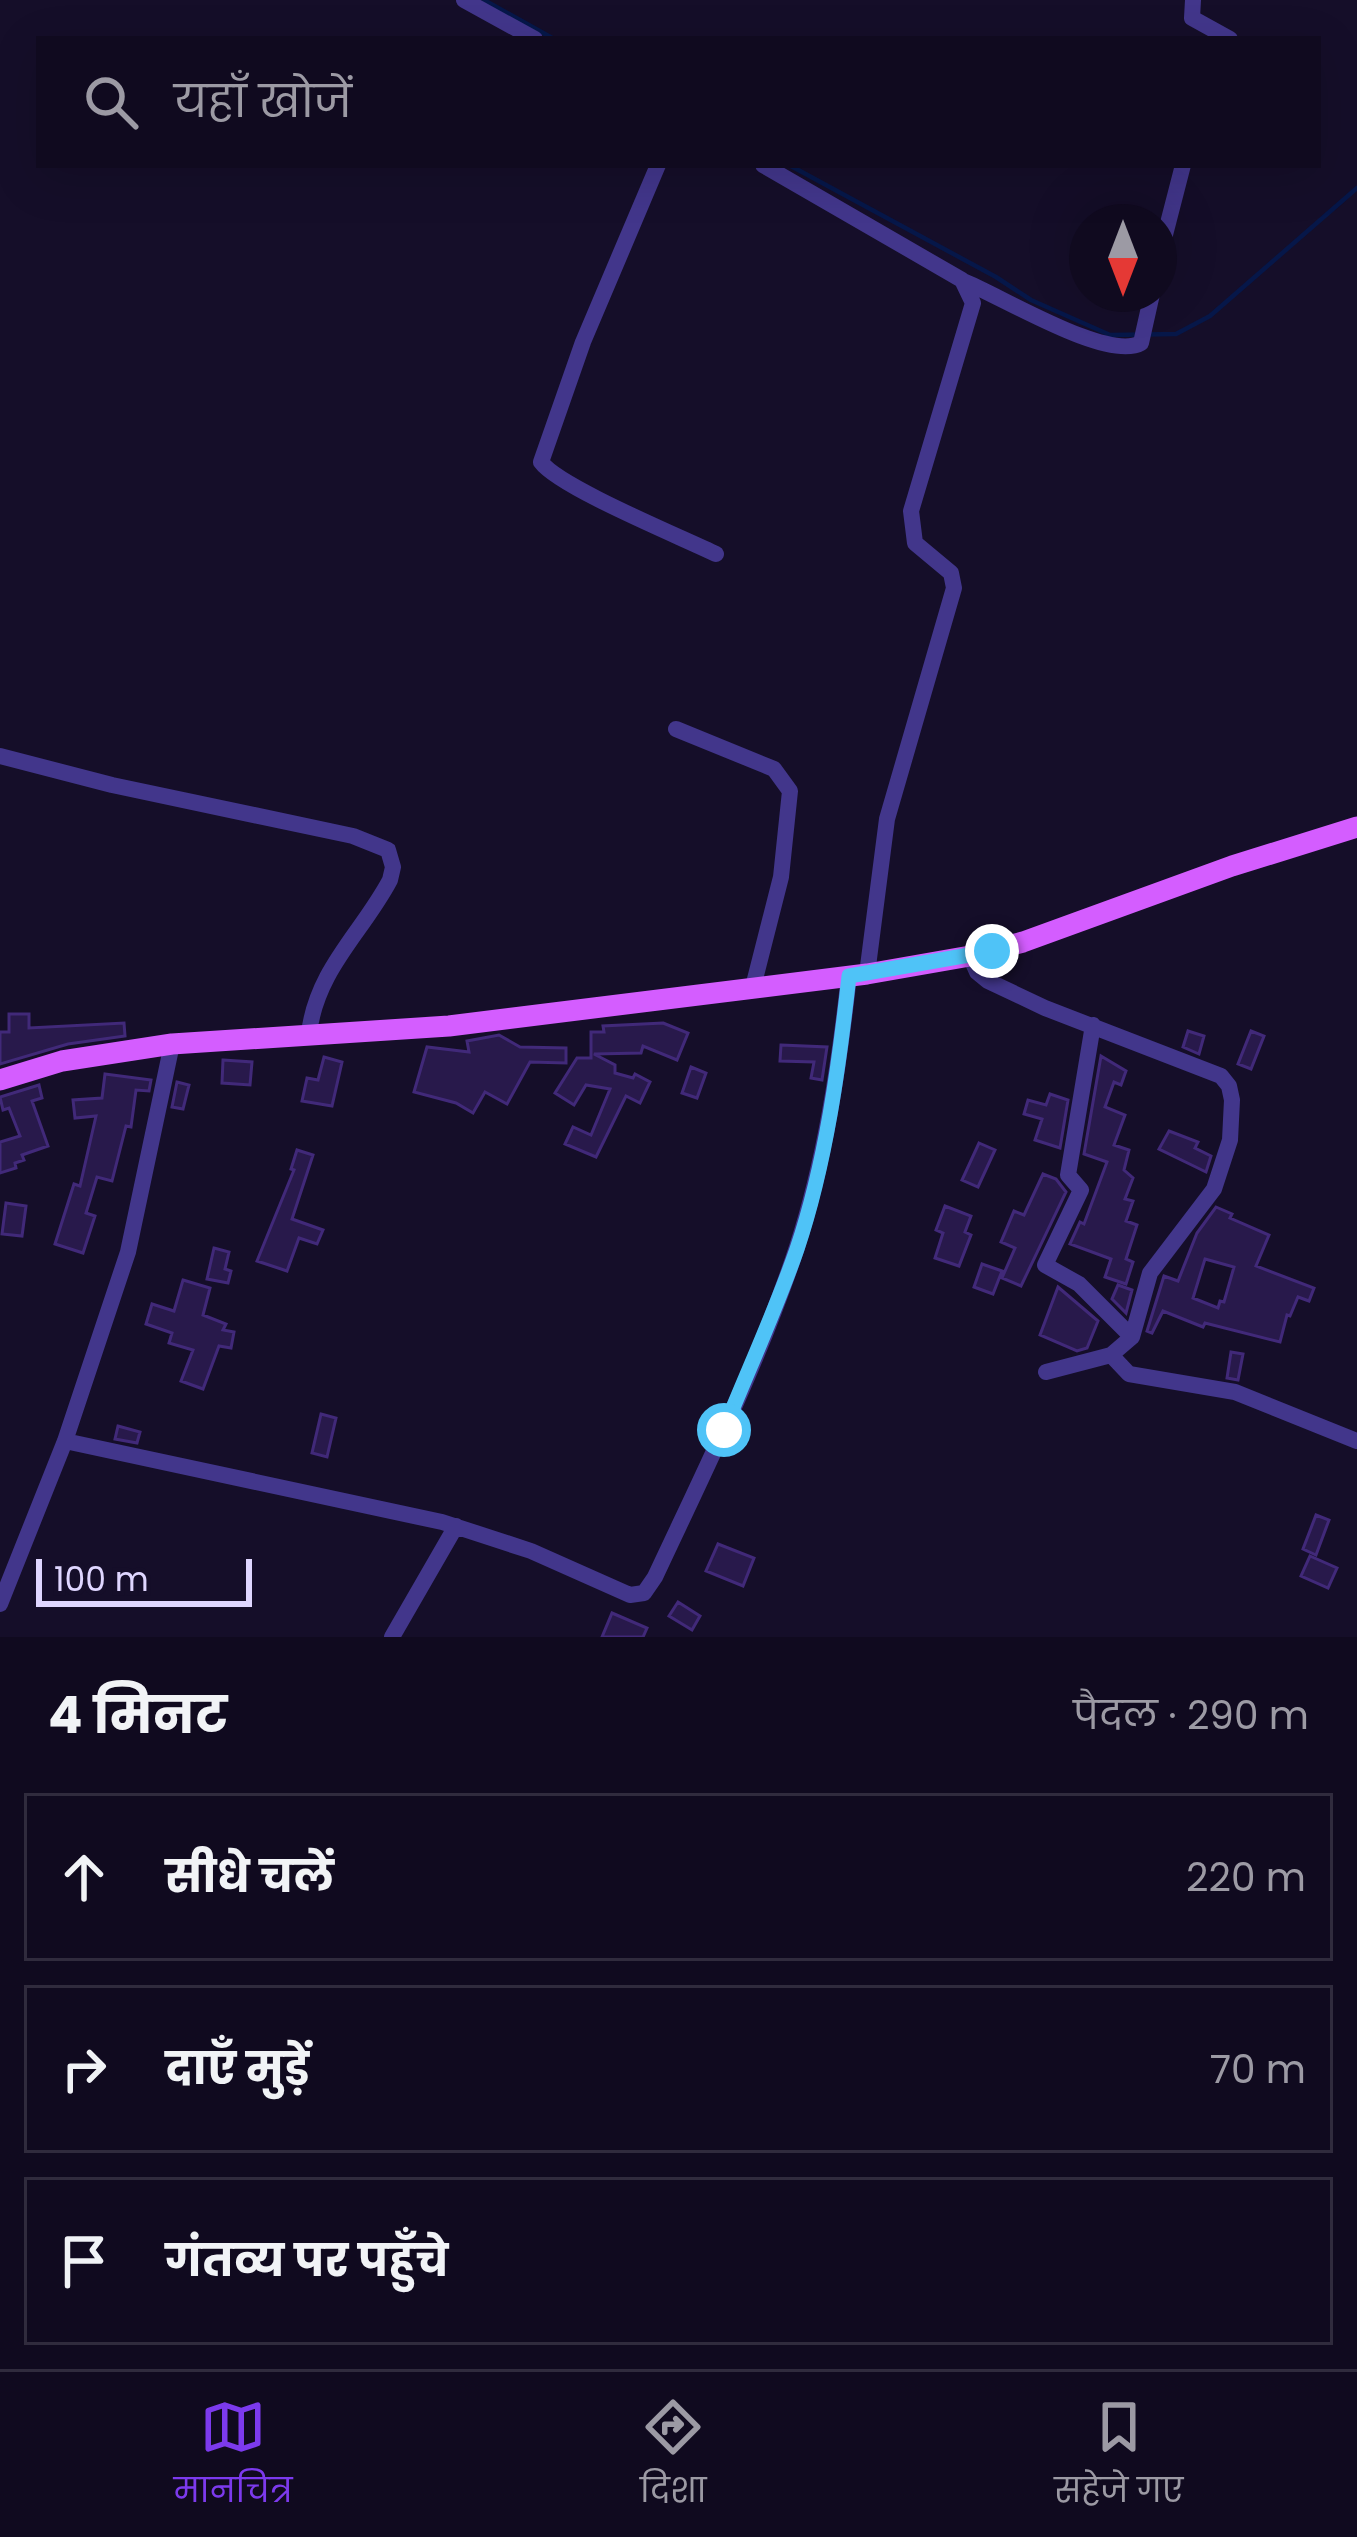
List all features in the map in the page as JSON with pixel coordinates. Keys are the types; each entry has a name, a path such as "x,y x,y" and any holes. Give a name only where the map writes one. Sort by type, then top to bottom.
{"main road":[{"path":"0,1079 62,1061 172,1044 449,1026 858,975 970,956 1357,827"}],"street":[{"path":"464,0 530,36"},
{"path":"1193,0 1192,18 1225,36"},
{"path":"657,168 583,342 541,462 577,487 716,554"},
{"path":"768,168 962,280 1082,335 1126,348 1143,337 1148,312"},
{"path":"1173,204 1182,168"},
{"path":"65,1441 456,1526 531,1551 630,1595 648,1590 724,1430 796,1250 812,1197 887,819 954,588 951,573 915,543 911,511 973,303 962,280"},
{"path":"676,729 774,769 790,791 781,877 753,987"},
{"path":"0,756 353,836 388,850 393,867 390,880 324,977 309,1033"},
{"path":"970,956 977,972 988,981 1221,1076 1232,1100 1230,1140 1214,1189 1150,1273 1132,1337 1111,1354 1046,1372"},
{"path":"1093,1025 1068,1175 1081,1190 1045,1264 1079,1284 1132,1337"},
{"path":"0,1604 65,1441 128,1252 172,1044"},
{"path":"1111,1354 1129,1374 1235,1391 1357,1441"},
{"path":"392,1637 456,1526"}],"building":[{"path":"9,1014 29,1014 29,1028 124,1023 125,1036 68,1044 0,1064 0,1032 9,1032"},
{"path":"663,1023 688,1033 677,1060 643,1046 641,1053 594,1054 615,1065 615,1073 633,1078 635,1074 650,1082 640,1103 626,1096 596,1157 565,1144 573,1127 591,1135 610,1089 586,1085 574,1105 555,1093 577,1058 591,1058 591,1032 604,1032 603,1026"},
{"path":"1188,1031 1204,1036 1199,1054 1183,1047"},
{"path":"1251,1031 1264,1036 1251,1069 1238,1064"},
{"path":"499,1035 520,1047 566,1048 566,1063 530,1062 507,1104 485,1092 473,1113 456,1103 414,1092 427,1047 469,1052 467,1041"},
{"path":"781,1045 827,1047 822,1080 811,1078 814,1062 780,1061"},
{"path":"1101,1056 1126,1071 1121,1085 1114,1082 1105,1107 1125,1115 1114,1145 1129,1150 1124,1170 1133,1178 1125,1199 1133,1201 1126,1221 1137,1225 1126,1259 1133,1262 1126,1284 1105,1277 1111,1259 1070,1244 1080,1222 1084,1224 1107,1162 1084,1154"},
{"path":"324,1057 342,1062 332,1106 302,1101 307,1078 318,1080"},
{"path":"223,1060 252,1062 250,1085 222,1083"},
{"path":"691,1067 706,1073 697,1098 682,1093"},
{"path":"105,1074 151,1080 149,1091 136,1090 131,1127 126,1126 112,1181 97,1177 86,1213 95,1216 83,1253 55,1244 74,1184 80,1186 96,1116 75,1118 73,1100 102,1098"},
{"path":"177,1082 189,1085 183,1109 172,1107"},
{"path":"39,1085 42,1098 32,1101 48,1146 22,1155 24,1160 15,1163 16,1168 0,1173 0,1142 20,1136 0,1097"},
{"path":"1050,1094 1068,1100 1060,1148 1035,1140 1042,1119 1024,1114 1028,1100 1046,1105"},
{"path":"1169,1131 1198,1142 1195,1148 1211,1156 1206,1172 1159,1149"},
{"path":"979,1143 995,1150 978,1187 962,1180"},
{"path":"297,1150 313,1155 292,1219 323,1230 317,1244 299,1238 287,1271 257,1261 294,1170"},
{"path":"1043,1174 1056,1179 1066,1192 1021,1286 1002,1278 1015,1248 1001,1242 1014,1211 1024,1215"},
{"path":"6,1203 26,1206 22,1236 2,1234"},
{"path":"945,1206 971,1216 965,1232 971,1235 959,1266 935,1258 943,1233 936,1230"},
{"path":"1216,1207 1232,1214 1230,1218 1269,1235 1256,1266 1314,1288 1309,1301 1298,1297 1280,1342 1205,1323 1203,1327 1163,1311 1152,1333 1147,1331 1164,1276 1178,1281 1197,1233","holes":["1205,1259 1234,1267 1218,1308 1193,1298"]},
{"path":"214,1248 229,1252 228,1283 207,1279"},
{"path":"982,1264 1002,1271 993,1294 974,1287"},
{"path":"183,1280 210,1288 203,1315 234,1332 231,1348 219,1346 203,1389 181,1381 193,1350 169,1343 172,1333 146,1324 152,1304 174,1311"},
{"path":"1118,1285 1132,1290 1126,1313 1112,1299"},
{"path":"1058,1287 1098,1321 1087,1348 1077,1351 1040,1335"},
{"path":"1231,1352 1243,1354 1238,1380 1227,1378"},
{"path":"321,1414 336,1418 327,1457 312,1453"},
{"path":"118,1426 140,1432 137,1443 115,1439"},
{"path":"1316,1515 1329,1520 1316,1555 1303,1549"},
{"path":"718,1544 754,1558 743,1586 706,1571"},
{"path":"1310,1556 1337,1568 1328,1588 1301,1576"},
{"path":"678,1602 700,1616 692,1630 669,1616"},
{"path":"612,1613 647,1628 643,1637 602,1637"}],"waterway":[{"path":"484,0 549,36"},
{"path":"795,168 1031,300 1110,335 1176,334 1210,316 1357,188"}],"route":[{"path":"724,1430 796,1250 812,1197 849,976 992,951"}]}
